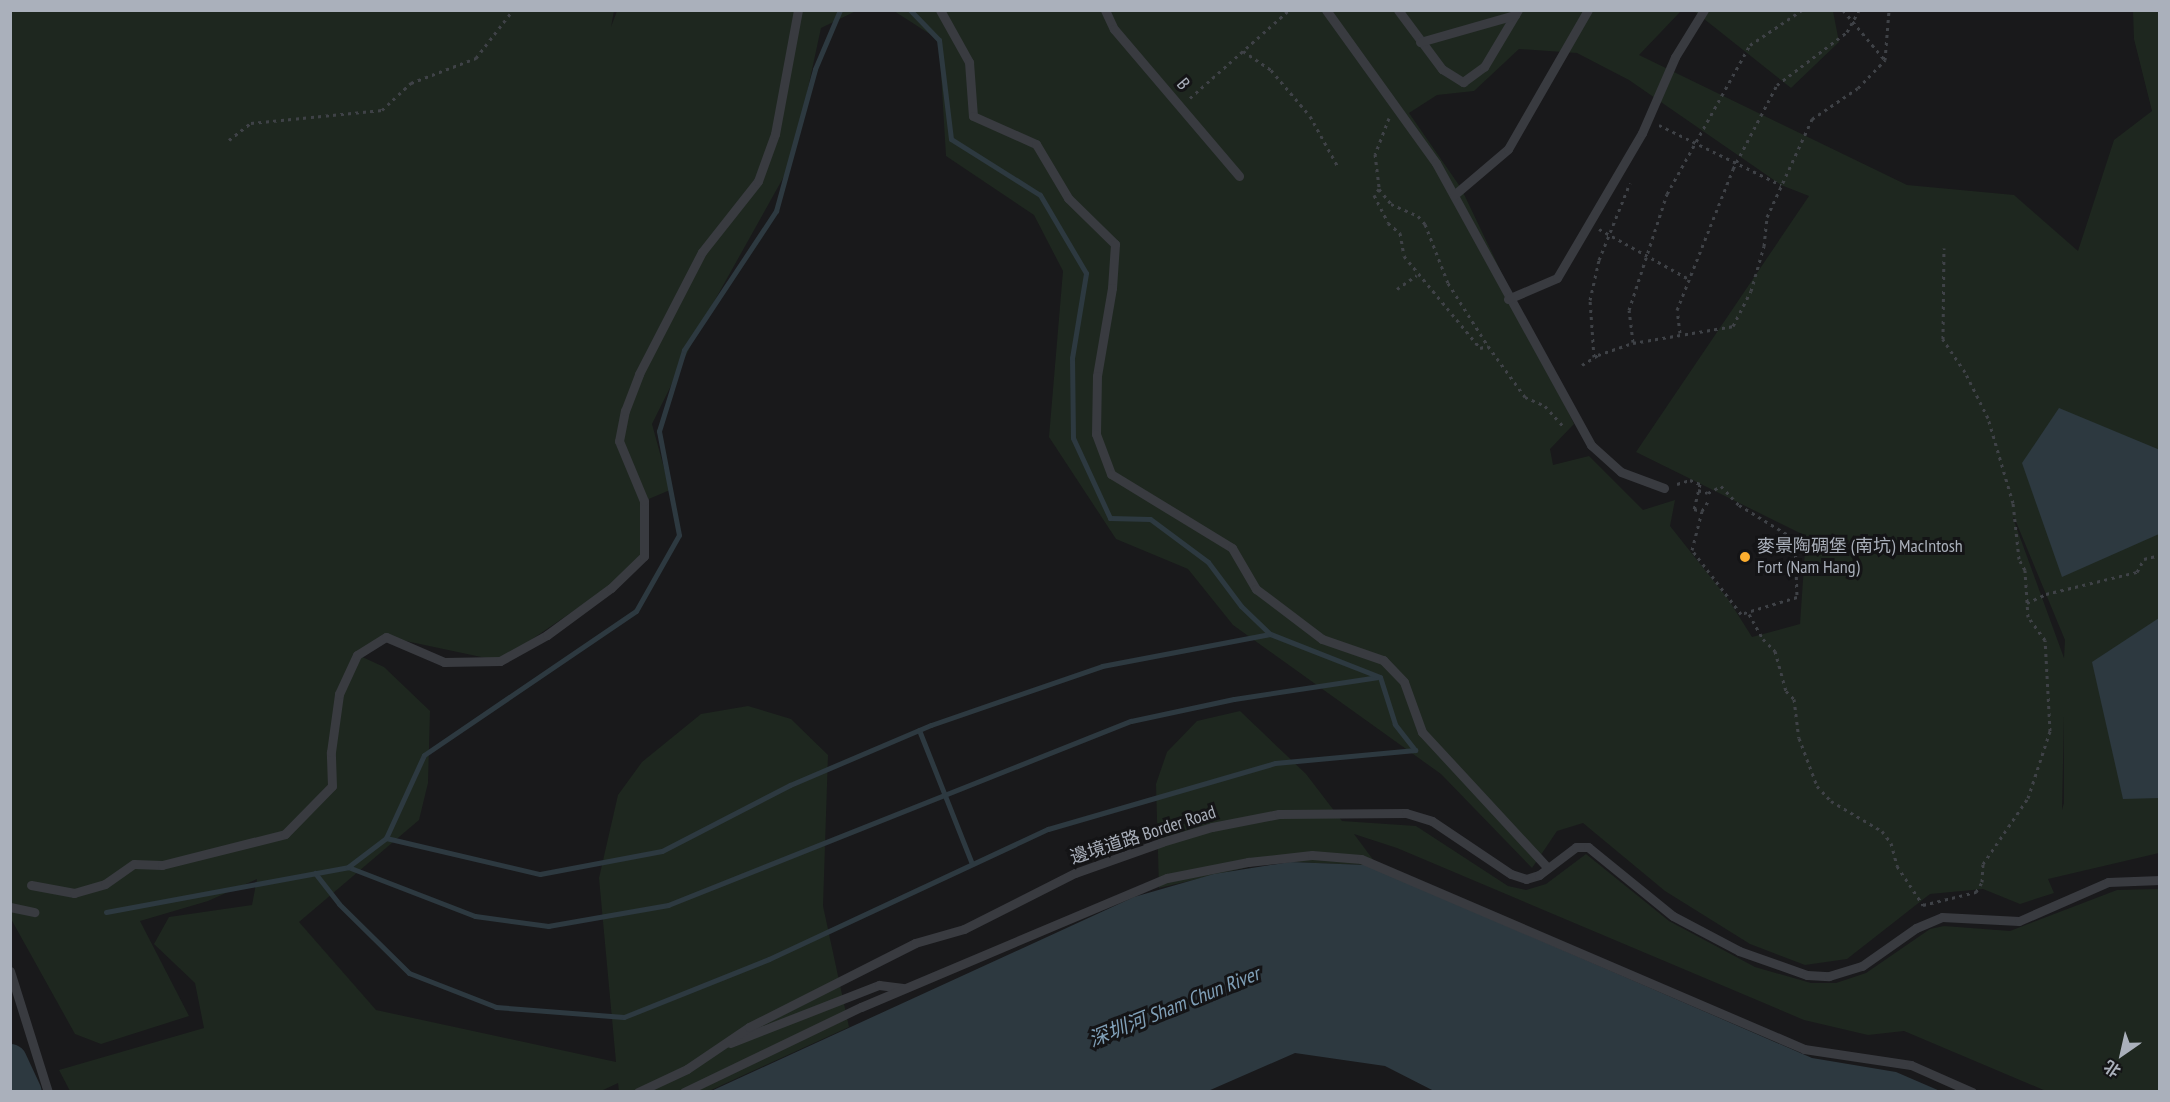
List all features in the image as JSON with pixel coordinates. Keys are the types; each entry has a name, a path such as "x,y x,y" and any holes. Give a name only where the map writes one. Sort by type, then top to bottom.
{"lane":[{"path":"31,885 74,892 105,884 134,864 162,865 285,834 332,786 331,752 339,694 357,655 386,637 444,662 500,661 547,635 611,588 644,556 644,501 619,441 625,411 639,374 702,252 758,181 775,134 798,10"},
{"path":"940,10 969,63 973,116 1036,144 1068,198 1115,244 1113,288 1097,376 1096,434 1111,474 1232,548 1256,589 1322,639 1383,660 1404,682 1422,732 1548,868"},
{"name":"B","path":"1105,10 1114,30 1239,176"},
{"path":"1326,10 1395,103 1454,195 1508,300 1591,445 1621,472 1664,488"},
{"path":"1454,195 1508,149 1588,10"},
{"path":"1508,300 1557,278 1648,120 1675,57 1704,10"},
{"path":"1400,11 1420,42 1442,69 1463,82 1484,67 1517,13"},
{"path":"1420,42 1517,13"},
{"name":"邊境道路 Border Road","path":"638,1092 687,1069 749,1027 915,943 964,929 1075,873 1212,827 1279,814 1406,813 1432,821 1511,874 1526,879 1548,868 1576,847 1588,847 1673,916 1775,967 1829,976 1863,966 1916,928 1942,917 2019,921 2108,882 2160,880"},
{"path":"684,1092 904,988 1167,878 1248,862 1312,855 1361,859 1804,1049 1911,1065 1972,1092"},
{"path":"10,908 34,912"},
{"path":"10,971 48,1092"},
{"path":"717,1048 879,985 904,988"}],"path":[{"path":"229,140 251,123 382,110 411,83 476,58 513,10"},
{"path":"1188,99 1289,10"},
{"path":"1633,343 1629,310 1667,194 1695,143 1729,90 1750,45 1802,10"},
{"path":"1843,10 1885,60"},
{"path":"1680,333 1677,310 1689,279 1736,164 1777,85 1847,32 1859,10"},
{"path":"1582,365 1594,357 1633,343 1680,333 1707,333 1733,326 1751,291 1764,246 1767,217 1812,119 1858,88 1885,60 1889,10"},
{"path":"1243,51 1270,70 1310,116 1338,167"},
{"path":"1395,103 1375,154 1379,189 1391,204 1418,216 1425,224 1448,283 1488,346 1525,397 1545,406 1567,430"},
{"path":"1648,120 1781,185"},
{"path":"1594,357 1590,300 1599,260 1631,182 1631,171"},
{"path":"1379,189 1374,195 1388,223 1400,233 1404,256 1417,275 1480,348 1488,346"},
{"path":"1596,228 1689,279"},
{"path":"1749,614 1763,639 1775,651 1786,691 1794,699 1799,738 1816,786 1831,801 1882,831 1891,843 1897,866 1923,905 1976,892 1982,882 1983,864 2028,798 2050,731 2045,640 2028,617 2013,503 1988,418 1965,372 1943,339 1944,248"},
{"path":"1397,289 1417,275"},
{"path":"1690,480 1700,484 1694,509 1702,512"},
{"path":"1698,490 1708,493 1721,486 1739,505 1795,539 1797,597 1749,614 1741,614 1692,550 1702,512 1709,500"},
{"path":"2027,603 2046,594 2137,572 2144,559 2160,555"}],"shaded area":[{"path":"10,11 614,11 611,27 617,11 856,11 821,28 792,162 701,325 652,424 670,490 644,501 644,556 619,580 500,661 387,637 358,655 384,667 430,711 428,783 419,820 299,922 376,1010 616,1062 599,878 618,795 642,762 701,714 748,706 791,719 828,755 823,906 849,1027 709,1091 619,1091 618,1083 599,1092 70,1091 59,1070 204,1028 195,983 154,944 169,917 252,905 257,879 208,901 140,921 189,1016 101,1044 75,1034 11,919"},
{"path":"894,11 1681,11 1639,55 1907,185 2014,195 2078,251 2114,140 2152,111 2134,39 2133,11 2159,11 2159,853 2048,879 2054,893 2020,904 1983,889 1930,894 1847,959 1805,965 1750,944 1665,891 1583,823 1557,831 1532,868 1441,774 1233,625 1188,569 1116,539 1049,437 1063,271 1034,215 946,156 939,40","holes":["1519,49 1577,53 1629,80 1781,185 1809,196 1636,452 1806,536 1800,624 1752,637 1728,599 1670,526 1675,500 1643,510 1589,456 1553,465 1550,449 1574,424 1461,188 1409,113 1437,95 1474,91","2013,518 2065,640 2064,658","2064,716 2064,803 2062,810"]},
{"path":"1694,11 1833,11 1839,42 1791,88"},
{"path":"1240,711 1306,774 1342,821 1416,826 1508,886 1526,890 1546,884 1586,854 1669,921 1755,967 1811,983 1836,983 1866,973 1930,929 1944,926 2010,931 2117,890 2159,889 2159,1091 2046,1091 1904,1031 1868,1035 1804,1020 1397,848 1354,834 1383,873 1366,865 1290,862 1253,866 1159,888 1156,784 1167,752 1197,721"}],"water":[{"path":"2059,408 2160,450 2159,534 2062,577 2022,463"},
{"path":"2159,618 2159,798 2123,799 2092,662"},
{"name":"深圳河 Sham Chun River","path":"1290,862 1366,865 1812,1058 1896,1072 1940,1091 1434,1091 1385,1066 1295,1053 1208,1091 709,1092 1134,897 1214,874"}],"waterway":[{"path":"106,912 348,867 386,838 424,755 636,611 679,535 659,431 684,350 776,211 815,69 840,10"},
{"path":"315,873 339,904 409,973 496,1007 624,1017 769,959 1048,829 1275,763 1415,750 1395,724 1380,677 1270,634 1241,606 1208,562 1150,519 1110,518 1073,438 1072,358 1086,273 1040,195 951,139 939,40 910,10"},
{"path":"386,838 540,874 662,851 790,785 931,725 1102,666 1270,634"},
{"path":"348,867 475,916 548,926 668,905 1131,721 1234,699 1378,677"},
{"path":"919,730 972,864"},
{"path":"10,1060 25,1092"}],"place":[{"name":"麥景陶碉堡 (南坑) MacIntosh Fort (Nam Hang)","path":"1745,557"}]}
